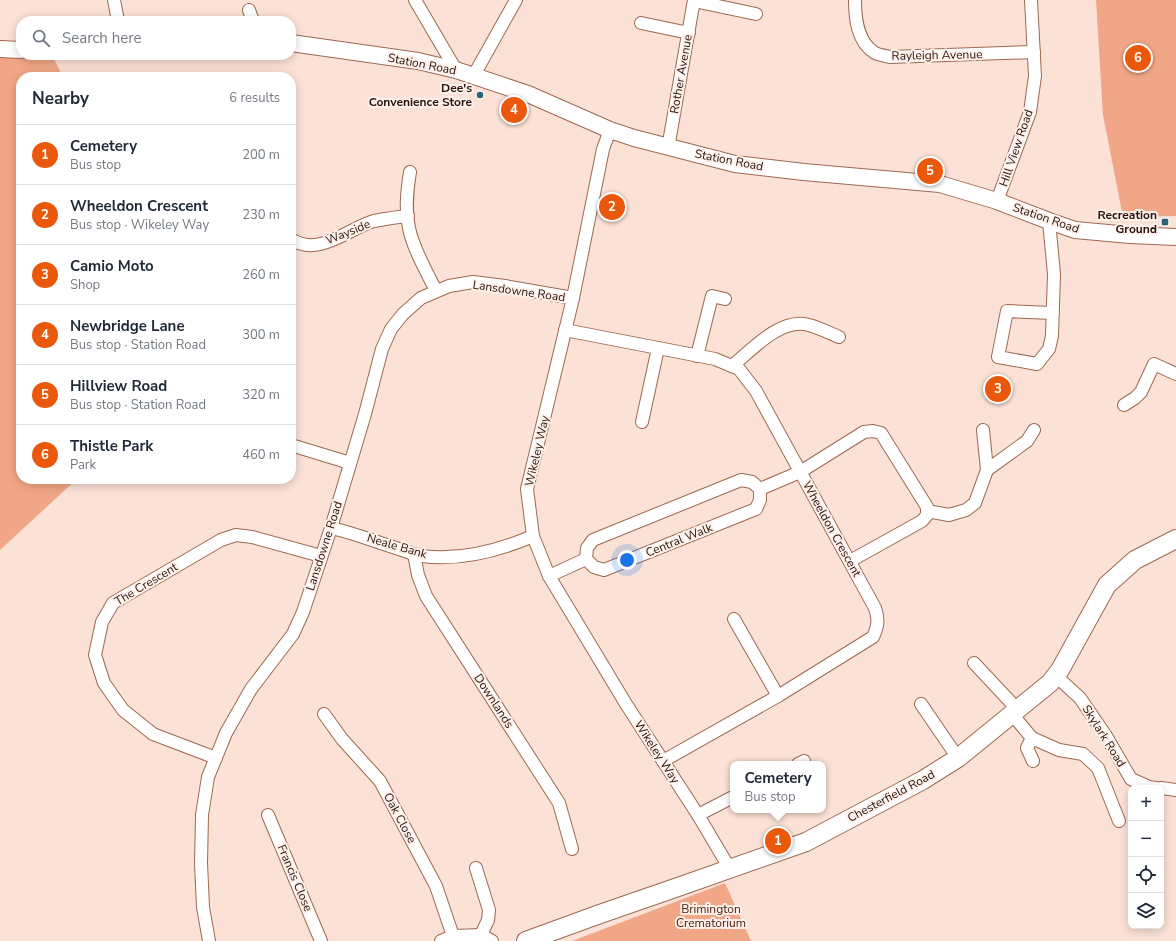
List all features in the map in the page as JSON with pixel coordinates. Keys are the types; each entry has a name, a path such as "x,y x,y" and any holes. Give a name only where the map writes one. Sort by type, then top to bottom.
{"highway":[{"name":"Chesterfield Road","path":"526,941 806,842 923,780 958,758 1050,683 1056,676 1107,585 1135,560 1176,539"}],"main road":[{"name":"Station Road","path":"296,44 418,61 456,70 528,94 610,130 668,148 735,164 804,172 940,184 997,201 1075,230 1176,237"},
{"path":"0,49 16,50"}],"street":[{"path":"114,0 117,16"},
{"path":"415,0 456,70"},
{"path":"474,75 516,0"},
{"name":"Rayleigh Avenue","path":"854,0 855,17 859,31 866,44 875,53 890,57 1034,52"},
{"name":"Hill View Road","path":"997,201 1030,112 1035,76 1031,0"},
{"path":"694,1 756,14"},
{"name":"Rother Avenue","path":"668,148 694,1"},
{"path":"641,23 689,33"},
{"name":"Wikeley Way","path":"610,130 603,149 573,298 527,490 533,536 549,576 626,704 698,815 730,869"},
{"path":"410,172 406,196 409,228 419,256 436,291"},
{"name":"Wayside","path":"296,243 311,245 327,242 373,222 408,216"},
{"path":"1049,221 1054,274 1053,313 1052,336 1049,349 1037,364 998,357 1007,311 1053,313"},
{"name":"Lansdowne Road","path":"209,941 203,907 201,863 202,816 208,778 226,733 251,690 293,634 303,612 331,528 365,414 382,349 391,329 402,314 421,298 449,286 473,282 573,298"},
{"path":"697,356 712,296 725,299"},
{"path":"732,366 775,330 787,326 805,324 839,337"},
{"name":"Wheeldon Crescent","path":"565,330 715,359 739,369 756,391 850,561 875,608 878,617 878,626 872,637 778,696 663,761"},
{"path":"642,422 658,348"},
{"path":"1124,405 1141,392 1154,364 1176,374"},
{"path":"927,511 949,515 966,510 975,503 987,470 983,430"},
{"path":"987,470 1027,441 1034,430"},
{"path":"549,576 586,559 587,548 593,540 741,480 752,482 760,489 800,472 864,432 873,431 881,433 927,507 927,515 922,521 850,561"},
{"path":"296,447 350,463"},
{"name":"Central Walk","path":"586,559 594,567 604,570 756,509 760,500 760,489"},
{"name":"Neale Bank","path":"331,528 352,533 421,556 454,557 483,553 509,546 533,536"},
{"name":"The Crescent","path":"216,758 153,734 123,710 104,683 94,655 102,622 113,603 221,540 236,535 252,537 321,556"},
{"name":"Downlands","path":"414,554 418,575 426,596 559,803 572,850"},
{"path":"734,619 778,696"},
{"path":"974,663 1014,712 1032,738 1059,750 1083,754 1098,768 1119,821"},
{"name":"Skylark Road","path":"1056,676 1080,698 1106,736 1131,779 1144,785"},
{"path":"921,704 958,758"},
{"name":"Oak Close","path":"324,714 342,739 380,781 436,886 453,936"},
{"path":"1032,738 1027,748 1033,761"},
{"path":"1164,788 1176,790"},
{"path":"698,815 730,799"},
{"name":"Francis Close","path":"268,815 321,941"},
{"path":"476,868 489,910 488,920 481,935"},
{"path":"441,941 453,936 481,935 492,941"}],"green space":[{"path":"1096,0 1176,0 1176,216 1123,217 1103,115"},
{"path":"0,56 16,56 16,60 54,60 60,72 16,72 16,484 72,484 0,550"},
{"name":"Brimington Crematorium","path":"725,883 751,941 572,941"}],"place":[{"name":"Thistle Park","path":"1138,58"},
{"name":"Dee's Convenience Store","path":"480,95"},
{"name":"Newbridge Lane","path":"514,110"},
{"name":"Hillview Road","path":"930,171"},
{"name":"Wheeldon Crescent","path":"612,207"},
{"name":"Recreation Ground","path":"1165,222"},
{"name":"Camio Moto","path":"998,389"},
{"name":"Cemetery","path":"778,841"}]}
